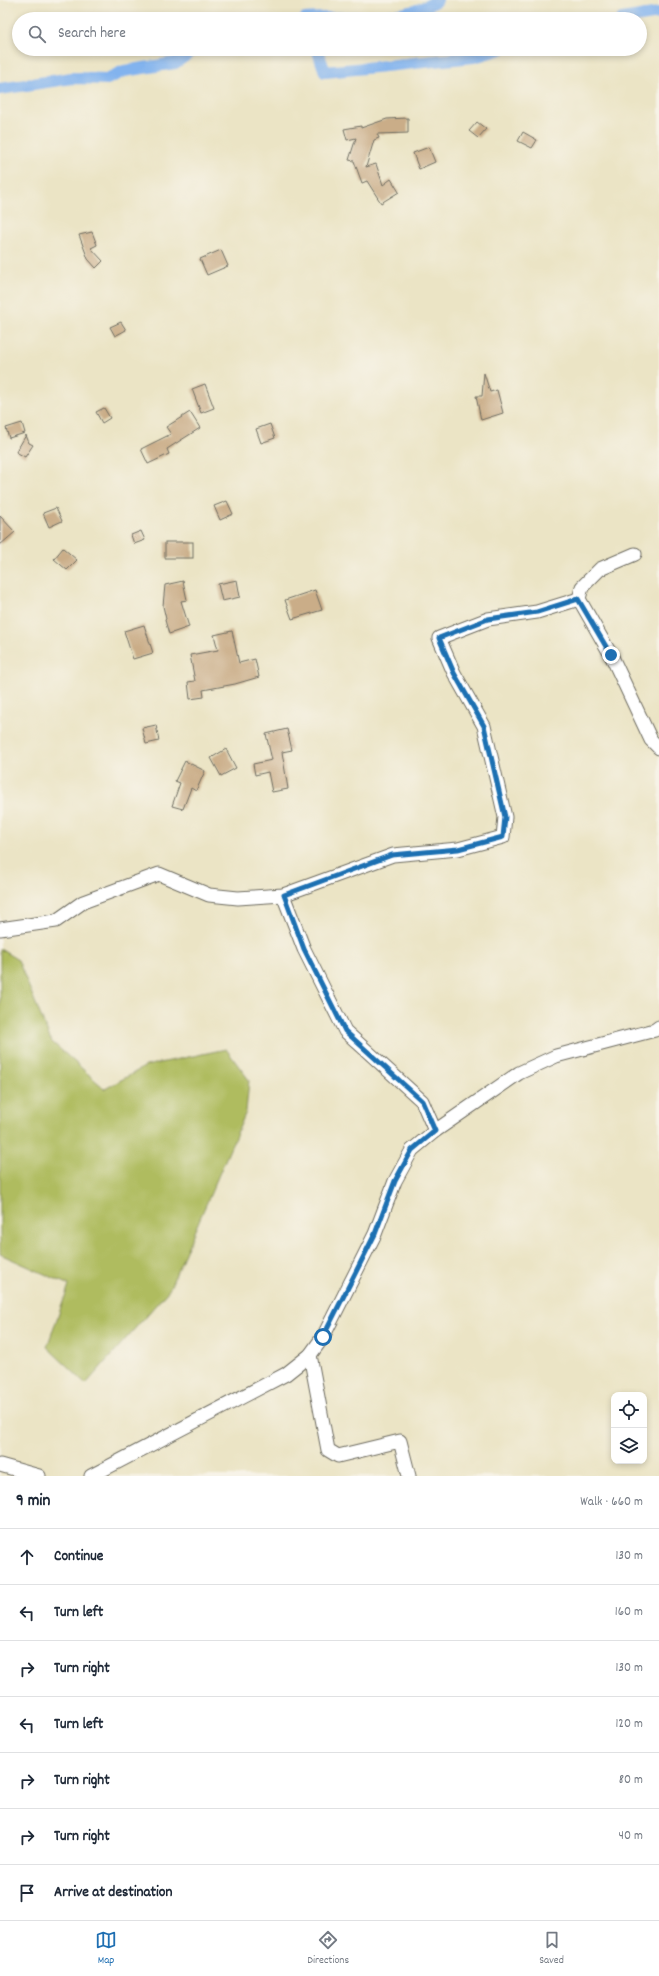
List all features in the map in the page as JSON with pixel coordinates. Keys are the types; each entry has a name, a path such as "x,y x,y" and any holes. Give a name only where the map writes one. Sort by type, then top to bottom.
{"street":[{"path":"635,554 600,569 582,587 578,599 611,655 650,740 659,748"},
{"path":"0,929 56,921 84,902 159,874 210,895 238,898 284,895 392,855 458,849 503,837 505,817 484,726 454,673 439,638 488,619 537,612 578,599"},
{"path":"284,895 304,949 345,1031 422,1101 435,1131"},
{"path":"91,1476 286,1374 310,1355 323,1337 375,1234 395,1181 412,1150 435,1131 519,1073 556,1056 655,1030 659,1027"},
{"path":"310,1355 328,1450 338,1456 400,1441 409,1476"},
{"path":"0,1465 39,1476"}],"green space":[{"path":"0,949 18,960 51,1041 105,1089 146,1066 226,1049 249,1080 246,1112 169,1290 86,1384 47,1347 69,1285 0,1254"}],"building":[{"path":"408,118 408,133 377,134 379,138 374,140 366,167 376,164 383,185 391,179 399,192 381,203 367,181 362,183 354,161 349,160 356,138 347,140 344,129 361,126 361,128 387,119"},
{"path":"477,122 486,129 478,138 469,131"},
{"path":"523,132 537,140 532,148 518,141"},
{"path":"429,147 435,162 419,169 413,153"},
{"path":"92,232 97,245 91,248 103,261 96,268 88,259 79,235"},
{"path":"221,250 228,266 207,275 200,259"},
{"path":"121,322 126,330 115,336 110,327"},
{"path":"484,373 490,392 497,390 503,413 481,420 476,396 482,396"},
{"path":"205,384 214,408 201,413 192,389"},
{"path":"104,408 110,418 102,423 96,412"},
{"path":"190,412 200,428 167,449 169,454 148,464 141,449 171,434 166,427"},
{"path":"22,423 25,433 9,438 6,428"},
{"path":"270,424 275,438 261,443 256,429"},
{"path":"26,435 29,443 33,445 25,457 16,452"},
{"path":"227,501 233,514 220,520 214,506"},
{"path":"56,508 62,521 49,527 43,513"},
{"path":"0,516 15,532 0,545"},
{"path":"141,531 145,540 134,544 131,535"},
{"path":"165,542 193,542 193,558 165,558"},
{"path":"63,548 77,560 67,570 54,559"},
{"path":"237,580 240,597 222,601 218,584"},
{"path":"183,581 187,600 181,601 189,627 169,634 163,606 165,585"},
{"path":"315,590 322,610 292,619 285,600"},
{"path":"144,625 153,653 133,659 124,631"},
{"path":"232,631 239,663 255,659 259,677 235,684 203,690 204,697 190,699 188,682 195,681 190,655 218,650 214,635"},
{"path":"156,725 159,741 146,744 142,728"},
{"path":"287,729 292,750 282,752 288,789 272,792 268,772 255,775 253,764 272,760 266,734"},
{"path":"226,749 236,768 221,776 211,758"},
{"path":"185,761 205,771 196,791 191,788 183,809 172,806 180,783 175,781"}],"waterway":[{"path":"411,12 424,8 437,0"},
{"path":"647,15 659,13"},
{"path":"0,89 72,78 107,79 124,71 175,63 185,56"},
{"path":"319,56 325,72 477,56"}],"route":[{"path":"323,1337 375,1234 395,1181 412,1150 435,1131 422,1101 345,1031 304,949 284,895 392,855 458,849 503,837 505,817 484,726 454,673 439,638 488,619 537,612 578,599 611,655"}]}
